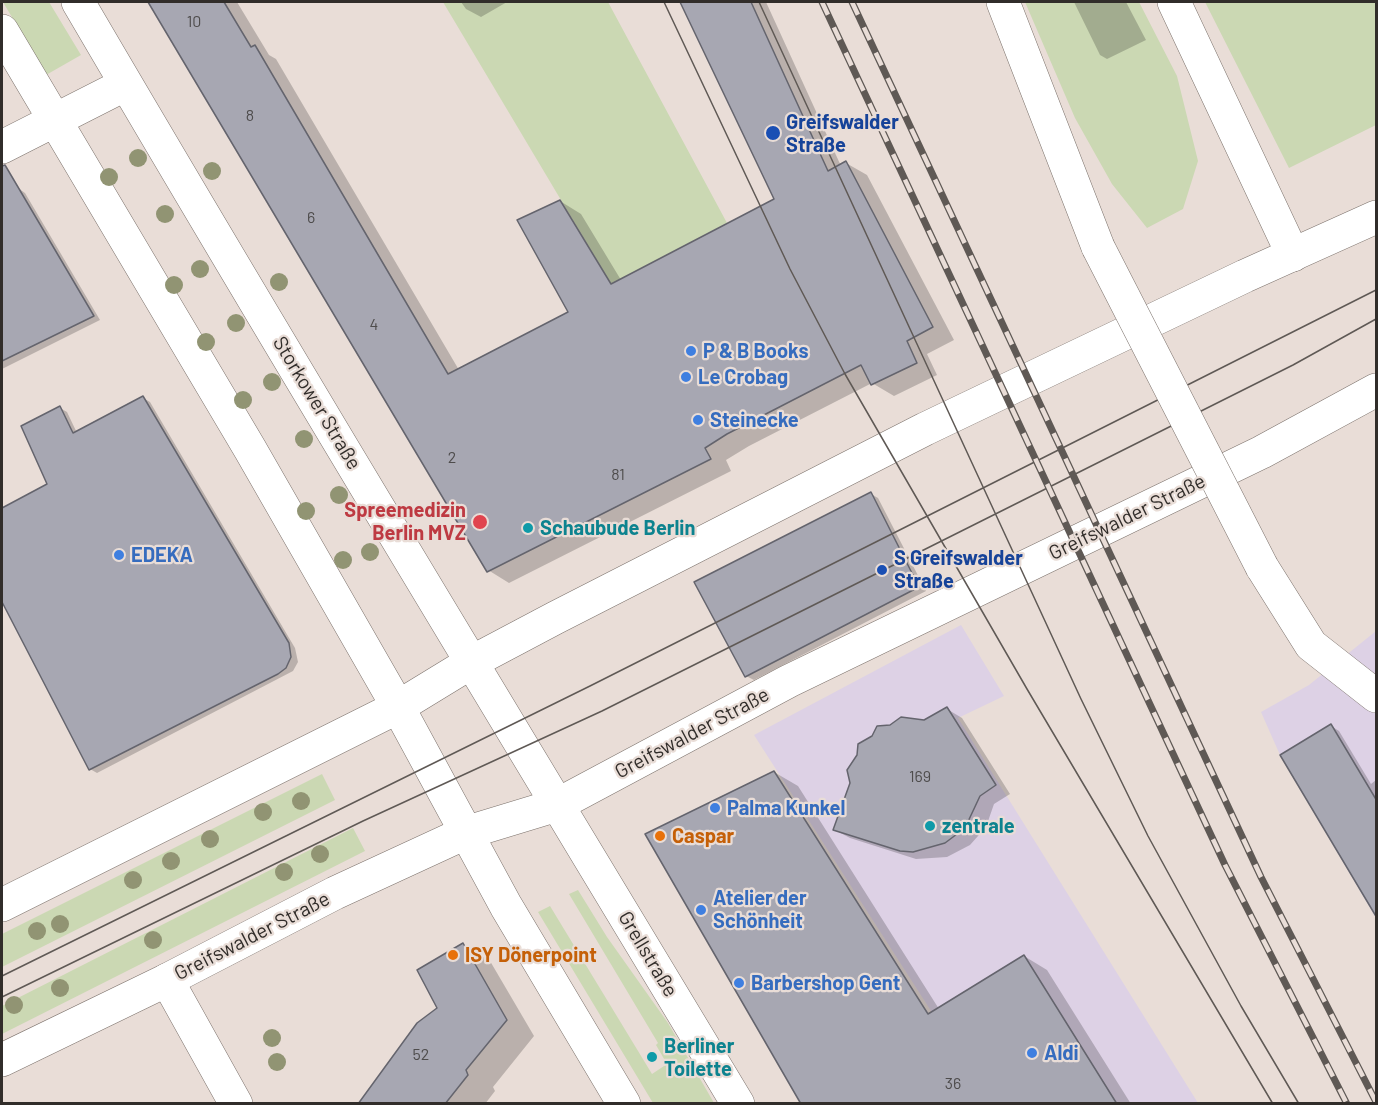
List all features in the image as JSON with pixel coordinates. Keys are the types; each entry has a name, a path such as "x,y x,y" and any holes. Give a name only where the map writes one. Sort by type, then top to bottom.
{"main road":[{"name":"Storkower Straße","path":"78,2 470,663 557,805"},
{"path":"1003,2 1098,247 1262,567 1311,645 1377,696"},
{"path":"1174,2 1293,255"},
{"path":"2,31 256,460 398,707 465,833 624,1104"},
{"path":"2,147 126,84"},
{"path":"2,905 398,707 470,663 925,429 1377,217"},
{"name":"Greifswalder Straße","path":"2,1060 167,980 335,893 465,833 557,805 789,681 1262,452 1377,390"},
{"name":"Grellstraße","path":"557,805 738,1104"},
{"path":"167,980 236,1104"}],"shaded area":[{"path":"961,625 1004,696 958,718 1198,1103 990,1103 754,735"},
{"path":"1376,631 1376,918 1280,755 1261,712 1309,685"}],"green space":[{"path":"3,2 49,2 81,55 46,75"},
{"path":"443,2 608,2 727,223 611,284"},
{"path":"1025,2 1139,2 1177,76 1198,161 1183,209 1147,228 1112,184 1075,118"},
{"path":"1205,2 1376,2 1376,125 1289,168"},
{"path":"322,774 335,800 2,967 2,934"},
{"path":"353,828 365,851 2,1034 2,1006"},
{"path":"578,890 607,937 668,1023 714,1103 653,1103 538,912 550,906 652,1074 667,1064 656,1045 658,1043 569,894"}],"building":[{"path":"148,2 224,2 251,47 255,45 448,374 568,312 517,220 560,200 611,284 774,199 680,2 751,2 828,171 846,161 933,327 907,341 917,363 871,385 861,365 727,434 705,448 711,459 487,572"},
{"path":"5,165 94,316 2,361 2,166"},
{"name":"EDEKA","path":"143,396 289,643 291,657 286,668 278,674 89,770 2,602 2,508 47,484 21,426 60,406 73,433"},
{"path":"871,492 919,587 745,677 694,582"},
{"path":"947,707 996,785 980,796 965,828 945,843 913,852 900,851 833,830 850,783 847,770 857,755 858,744 872,736 877,726 890,725 901,717 924,720"},
{"path":"1331,724 1377,801 1377,918 1280,755"},
{"path":"774,771 928,1014 1024,955 1117,1104 801,1104 645,834"},
{"path":"463,943 507,1020 466,1070 468,1075 445,1104 358,1104 417,1023 437,1008 417,970"}],"tram line":[{"path":"664,2 790,269 845,374 1027,689 1273,1104"},
{"path":"759,2 1081,699 1148,836 1241,1006 1299,1104"},
{"path":"2,976 590,686 1376,290"},
{"path":"2,997 363,821 602,711 1293,365 1376,319"}],"railway":[{"path":"822,2 1225,865 1347,1104"},
{"path":"852,2 1261,877 1376,1102"}],"place":[{"name":"Greifswalder Straße","path":"773,133"},
{"name":"P & B Books","path":"691,351"},
{"name":"Le Crobag","path":"686,377"},
{"name":"Steinecke","path":"698,420"},
{"name":"Spreemedizin Berlin MVZ","path":"480,522"},
{"name":"Schaubude Berlin","path":"528,528"},
{"name":"EDEKA","path":"119,555"},
{"name":"S Greifswalder Straße","path":"882,570"},
{"name":"Palma Kunkel","path":"715,808"},
{"name":"zentrale","path":"930,826"},
{"name":"Caspar","path":"660,836"},
{"name":"Atelier der Schönheit","path":"701,910"},
{"name":"ISY Dönerpoint","path":"453,955"},
{"name":"Barbershop Gent","path":"739,983"},
{"name":"Aldi","path":"1032,1053"},
{"name":"Berliner Toilette","path":"652,1057"}]}
